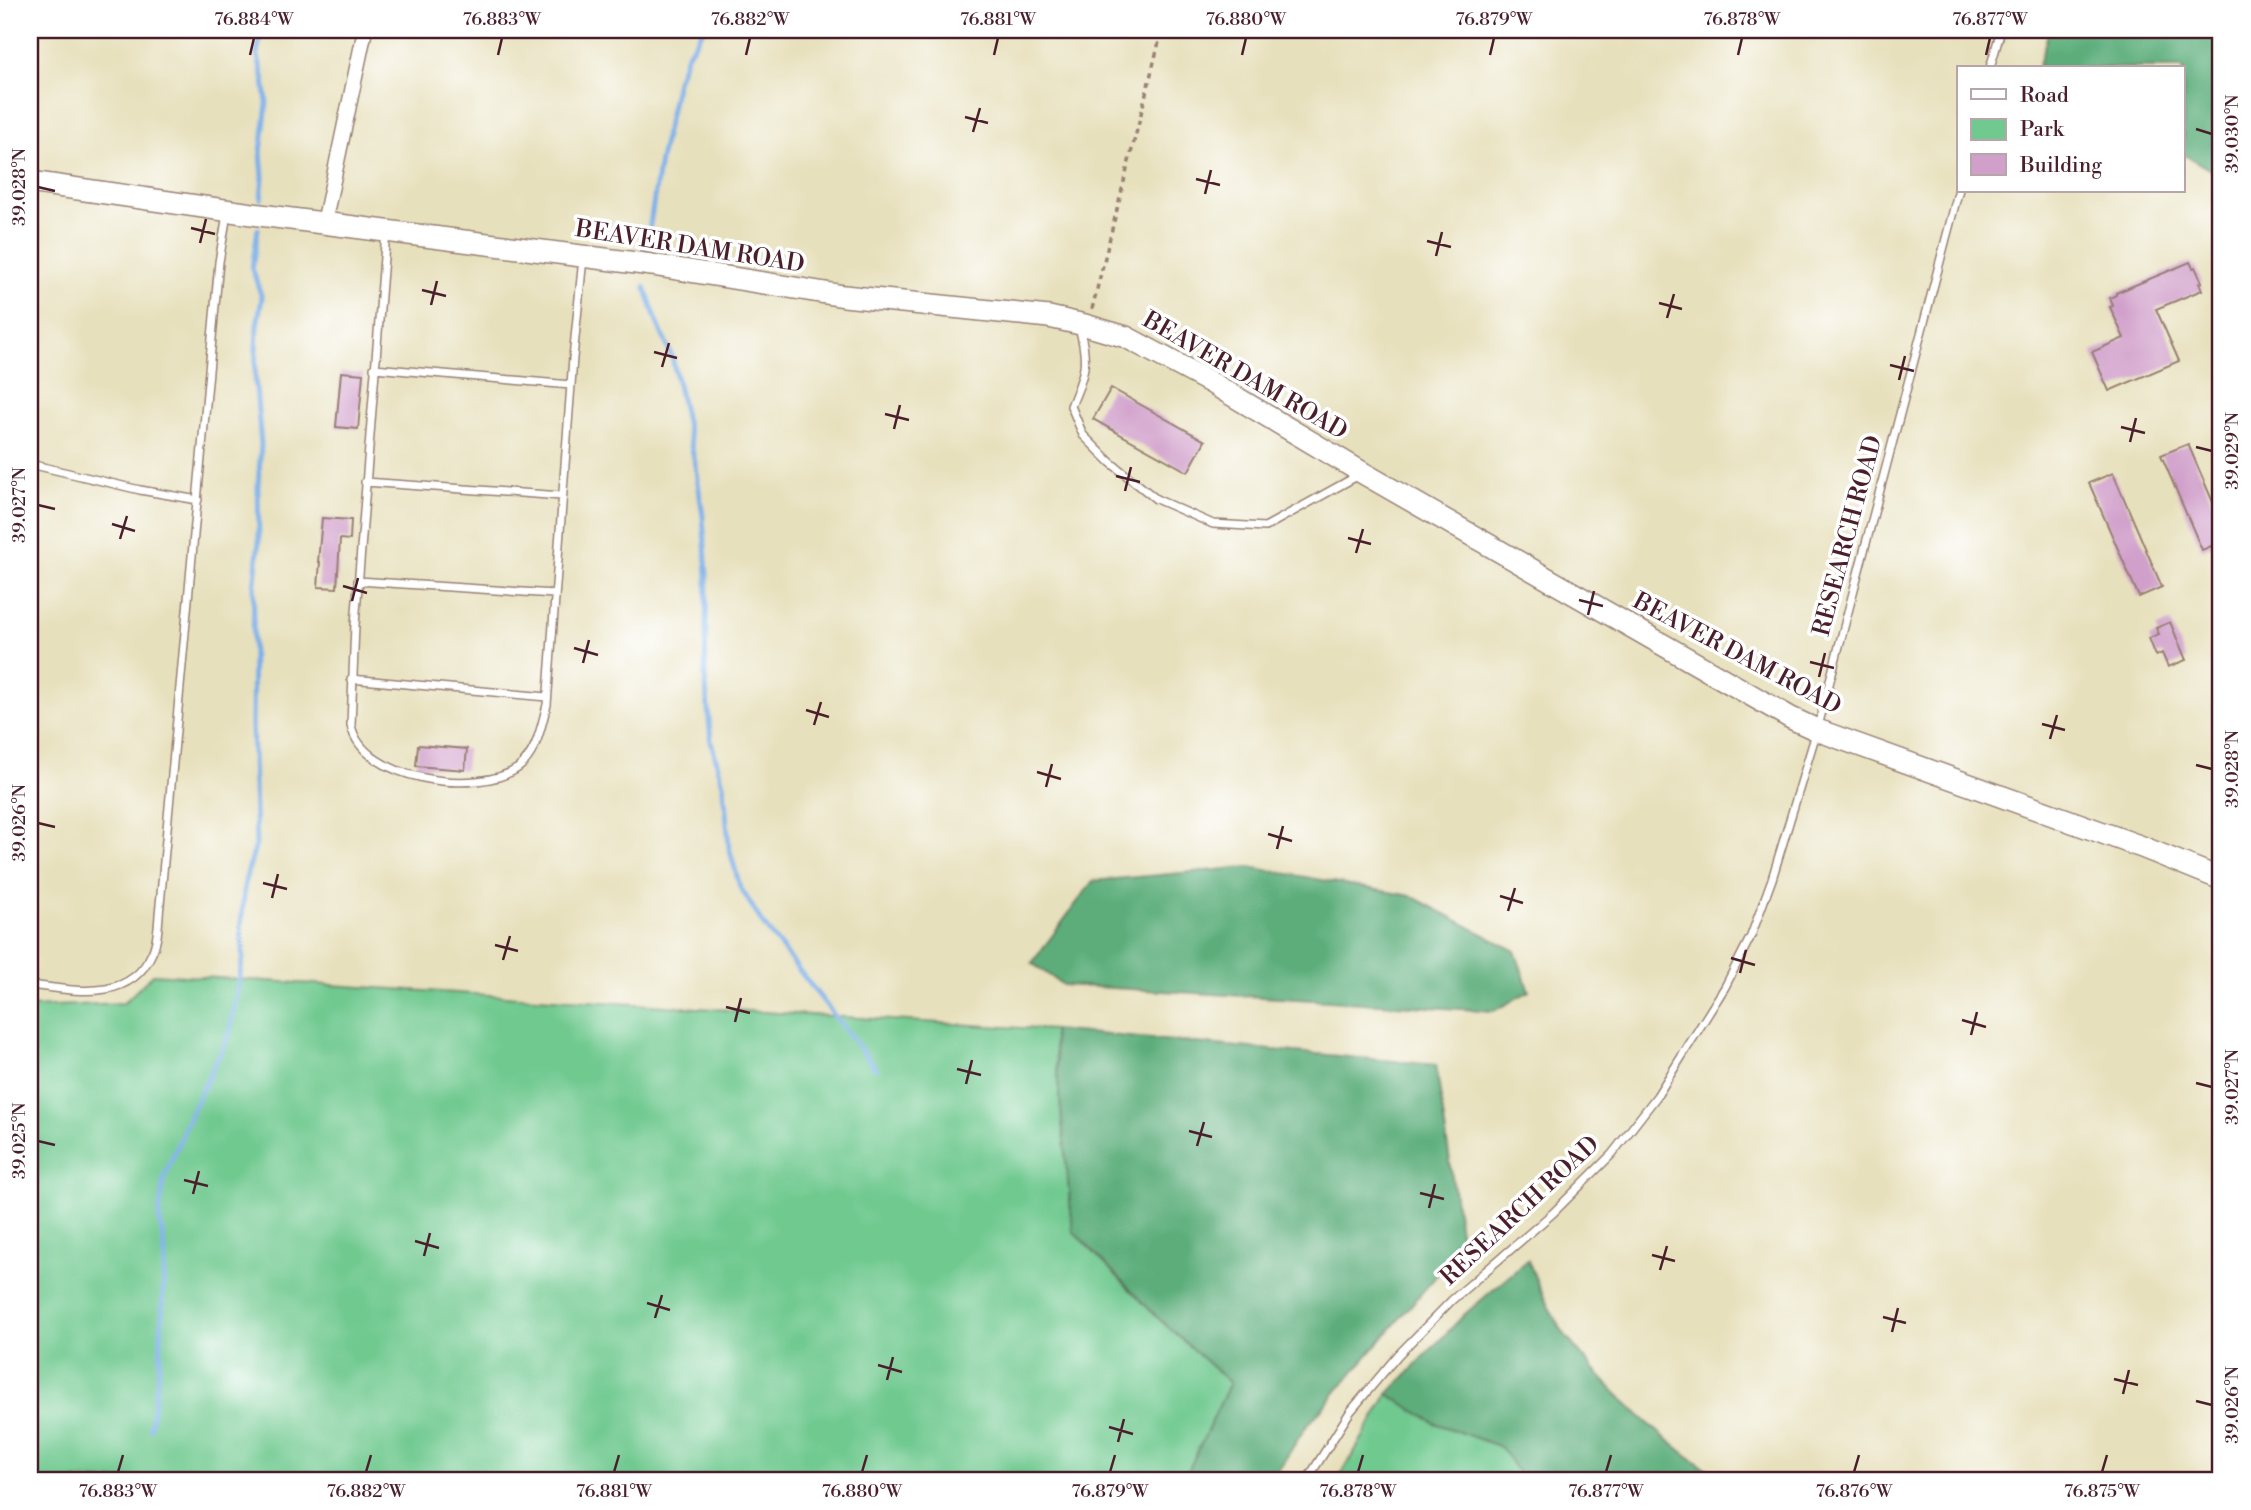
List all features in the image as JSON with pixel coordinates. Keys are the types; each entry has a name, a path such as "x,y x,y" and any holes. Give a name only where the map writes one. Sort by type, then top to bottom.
{"street":[{"path":"324,223 365,30"},
{"name":"BEAVER DAM ROAD","path":"30,182 583,257 844,296 1049,317 1126,337 1167,358 1791,718 1817,730 2142,846 2221,879"}],"lane":[{"path":"1991,66 2001,30"},
{"name":"RESEARCH ROAD","path":"1307,1480 1350,1412 1374,1381 1452,1300 1553,1213 1612,1154 1657,1096 1725,987 1751,936 1772,879 1817,730 1958,192"},
{"path":"30,985 77,991 109,989 125,984 152,954 160,905 219,262 228,210"},
{"path":"386,231 351,679 351,725 353,736 359,745 380,764 399,773 436,780 481,781 518,768 529,757 547,705 583,257"},
{"path":"1083,324 1086,354 1082,381 1071,406 1083,435 1110,462 1156,499 1213,524 1265,527 1363,473"},
{"path":"374,368 571,385"},
{"path":"30,464 140,490 198,500"},
{"path":"365,482 562,496"},
{"path":"358,581 554,594"},
{"path":"351,679 547,697"}],"path":[{"path":"1083,324 1162,30"}],"green space":[{"path":"2049,30 2221,30 2221,176 2184,155 2184,66 2039,66"},
{"path":"1249,867 1411,896 1515,951 1529,991 1494,1011 1063,985 1032,963 1093,881"},
{"path":"153,974 1053,1030 1073,1231 1157,1317 1230,1383 1184,1480 30,1480 30,1007 124,1003"},
{"path":"1053,1030 1436,1065 1462,1246 1305,1428 1272,1480 1184,1480 1230,1383 1157,1317 1073,1231"},
{"path":"1528,1260 1562,1331 1598,1374 1666,1439 1723,1480 1523,1480 1501,1447 1435,1423 1388,1394 1465,1314"},
{"path":"1388,1394 1435,1423 1501,1447 1523,1480 1338,1480"}],"building":[{"path":"2190,262 2202,282 2199,283 2202,290 2156,309 2179,361 2109,391 2092,352 2124,338 2110,307 2113,306 2110,298"},
{"path":"341,372 363,374 358,429 336,427"},
{"path":"1111,388 1205,441 1188,472 1093,419"},
{"path":"2188,444 2221,521 2221,542 2202,550 2161,455"},
{"path":"2113,473 2162,587 2139,597 2089,483"},
{"path":"322,518 351,520 350,540 340,539 337,588 318,587"},
{"path":"2170,622 2186,660 2168,667 2162,653 2156,656 2149,638 2159,634 2156,628"},
{"path":"418,745 467,749 465,770 416,766"}],"waterway":[{"path":"261,199 261,152 267,103 257,53 262,30"},
{"path":"646,250 660,160 677,81 686,57 703,30"},
{"path":"150,1429 160,1362 165,1252 159,1215 164,1178 191,1113 229,1035 243,958 241,927 245,881 256,844 252,724 253,640 261,445 255,376 257,325 262,298 252,268 258,229"},
{"path":"645,287 672,357 695,463 703,516 707,575 705,676 711,741 724,788 729,847 740,887 763,924 876,1069"}]}
